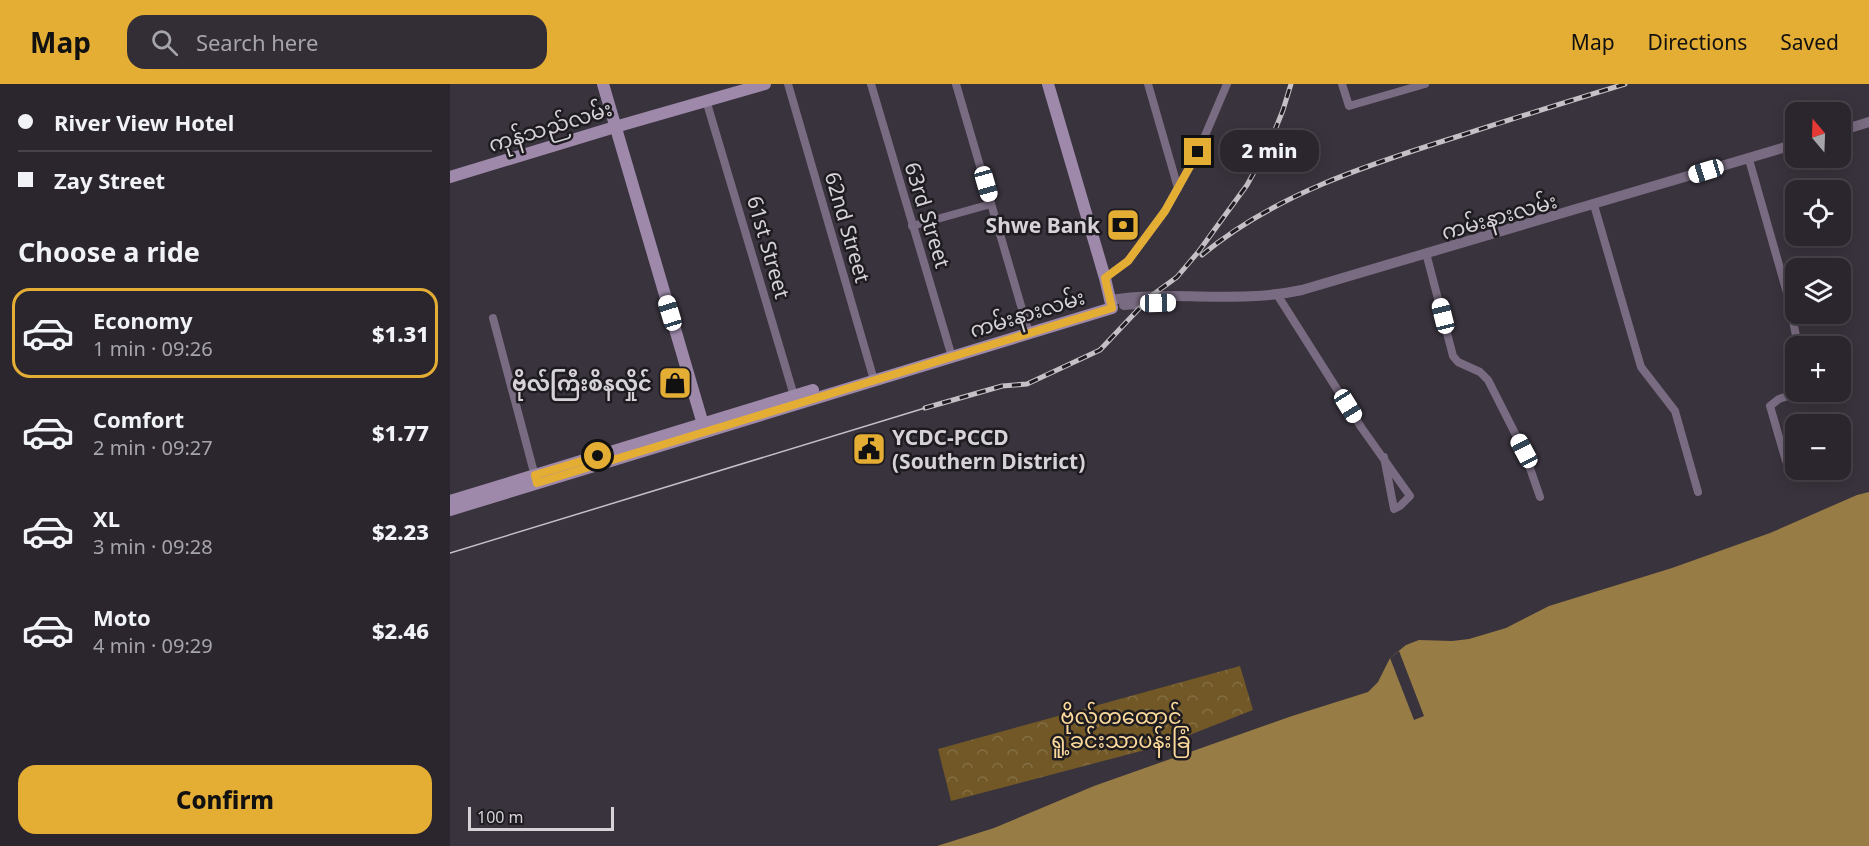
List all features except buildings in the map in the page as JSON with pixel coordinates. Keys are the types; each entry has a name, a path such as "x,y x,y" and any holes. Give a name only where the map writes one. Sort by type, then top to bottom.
{"main road":[{"path":"603,84 704,428"},
{"name":"ကုန်သည်လမ်း","path":"450,177 765,84"},
{"path":"1048,84 1111,304"},
{"name":"ကမ်းနားလမ်း","path":"450,501 536,479 1111,304"},
{"name":"ကမ်းနားလမ်း","path":"450,510 536,479"}],"street":[{"name":"62nd Street","path":"788,84 873,376"},
{"name":"63rd Street","path":"871,84 951,353"},
{"path":"956,84 1028,329"},
{"path":"1148,84 1178,188"},
{"path":"1105,278 1128,261 1165,211 1198,152 1227,84"},
{"path":"1342,84 1349,106 1415,85 1425,84"},
{"name":"61st Street","path":"706,100 795,400"},
{"path":"1851,128 1869,122"},
{"path":"1851,133 1869,128"},
{"name":"ကမ်းနားလမ်း","path":"1594,207 1785,147"},
{"name":"ကမ်းနားလမ်း","path":"1111,304 1139,296 1280,298 1785,152"},
{"path":"1750,163 1789,300 1796,336"},
{"path":"912,226 992,204"},
{"path":"1594,207 1641,367 1675,411 1698,492"},
{"path":"1427,255 1453,356 1458,362 1480,372 1488,380 1524,451 1540,497"},
{"path":"1280,298 1362,427 1384,457 1410,496 1394,509 1384,457"},
{"path":"493,318 536,479"},
{"path":"1785,397 1770,406 1785,458"}],"green space":[{"name":"ဗိုလ်တထောင် ရူ့ခင်းသာပန်းခြံ","path":"1240,666 1253,710 1164,745 951,801 938,749"}],"shaded area":[{"path":"1869,492 1869,846 937,846 994,828 1094,786 1292,716 1368,692 1378,682 1390,658 1406,645 1419,640 1469,639 1506,628 1549,606 1672,568 1770,533 1857,495"}],"pier":[{"path":"1399,651 1424,716 1414,720 1390,658"}],"tram line":[{"path":"450,553 925,408"}],"railway":[{"path":"925,408 1002,386 1027,384 1100,350 1151,296 1177,277 1247,185 1269,145 1291,84"},
{"path":"1202,255 1260,215 1323,184 1422,148 1625,84"}],"place":[{"name":"Shwe Bank","path":"1123,225"},
{"name":"ဗိုလ်ကြီးစိနလှိုင်","path":"675,383"},
{"name":"YCDC-PCCD (Southern District)","path":"869,449"}],"route":[{"path":"598,456 535,475 537,483 1112,308 1105,278 1128,261 1165,211 1198,152"}]}
